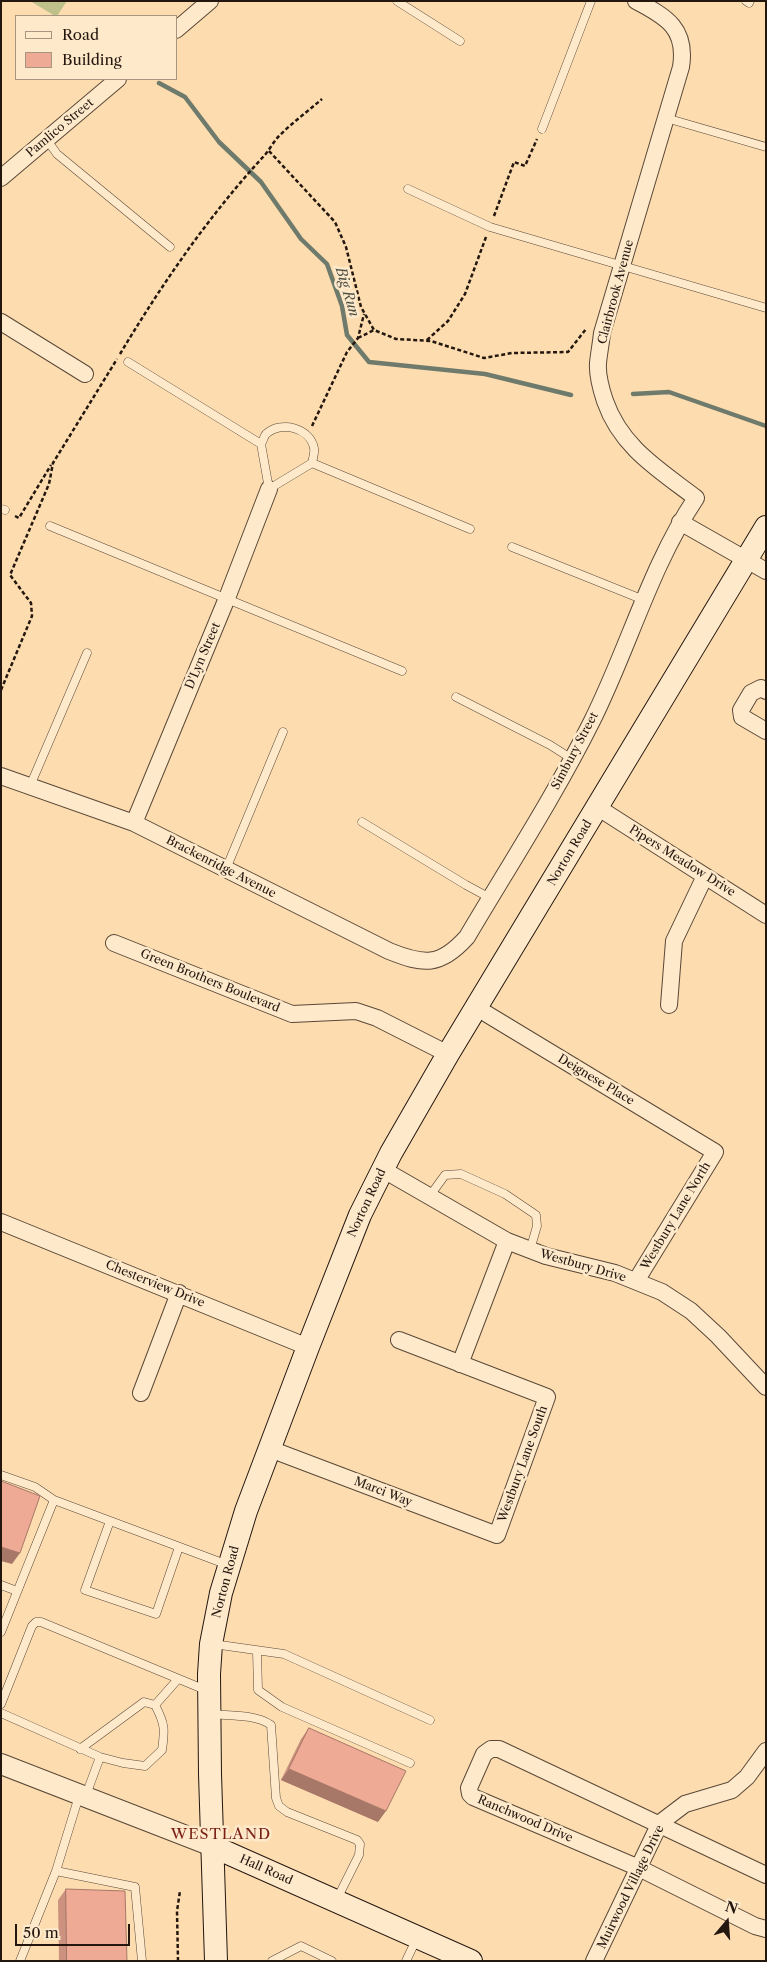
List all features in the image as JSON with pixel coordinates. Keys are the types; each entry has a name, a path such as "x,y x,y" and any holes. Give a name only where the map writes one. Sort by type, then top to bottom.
{"main road":[{"name":"Norton Road","path":"216,1961 209,1714 211,1644 217,1610 246,1511 308,1347 360,1215 382,1169 448,1054 766,527"},
{"name":"Hall Road","path":"212,1846 471,1961"}],"street":[{"path":"178,28 210,1"},
{"name":"Clairbrook Avenue","path":"636,1 671,23 678,32 683,55 602,332 598,364 600,381 610,417 633,448 696,498 680,522"},
{"name":"Pamlico Street","path":"1,178 117,80"},
{"path":"1,322 85,374"},
{"name":"D'Lyn Street","path":"134,823 227,598 269,489"},
{"path":"680,522 766,571"},
{"name":"Simbury Street","path":"438,960 455,951 467,937 572,759 593,719 680,522"},
{"path":"766,691 761,688 751,693 741,710 742,716 766,731"},
{"name":"Brackenridge Avenue","path":"1,776 134,823 389,951 413,961 438,960"},
{"name":"Pipers Meadow Drive","path":"597,807 766,915"},
{"path":"669,1005 674,942 705,876"},
{"name":"Green Brothers Boulevard","path":"114,943 292,1014 334,1010 356,1011 377,1018 448,1054"},
{"name":"Deignese Place","path":"476,1008 715,1152"},
{"name":"Westbury Lane North","path":"636,1281 715,1152"},
{"name":"Westbury Drive","path":"382,1169 507,1241 546,1256 615,1273 662,1292 691,1311 765,1385"},
{"name":"Chesterview Drive","path":"1,1222 308,1347"},
{"path":"460,1364 507,1241"},
{"path":"141,1393 179,1294"},
{"name":"Westbury Lane South","path":"399,1340 547,1397 497,1534"},
{"name":"Marci Way","path":"270,1449 497,1534"},
{"name":"Ranchwood Drive","path":"766,1874 500,1749 491,1749 484,1754 469,1788 470,1794 473,1797 639,1868 755,1926 766,1929"},
{"name":"Muirwood Village Drive","path":"594,1961 659,1825 685,1804 732,1790 746,1777 766,1751"},
{"name":"Hall Road","path":"1,1764 212,1846"}],"lane":[{"path":"397,1 460,41"},
{"path":"542,129 591,1"},
{"path":"746,1 749,3 750,1"},
{"path":"666,118 766,147"},
{"path":"47,140 57,154 170,247"},
{"path":"408,189 490,227 766,308"},
{"path":"128,362 261,444"},
{"path":"291,426 307,436 312,441 315,450 312,463 269,489 261,444 266,434 277,428 291,426"},
{"path":"312,463 470,529"},
{"path":"50,526 402,671"},
{"path":"512,547 644,600"},
{"path":"30,786 87,653"},
{"path":"456,697 541,740 572,759"},
{"path":"226,869 284,732"},
{"path":"362,822 490,898"},
{"path":"429,1196 445,1175 461,1174 504,1194 536,1215 537,1226 530,1250"},
{"path":"1,1475 35,1486 54,1500 230,1565"},
{"path":"1,1632 54,1500"},
{"path":"110,1521 85,1590 156,1614 179,1547"},
{"path":"1,1585 17,1591"},
{"path":"1,1704 32,1626 36,1622 41,1622 210,1692"},
{"path":"211,1644 284,1654 430,1720"},
{"path":"257,1651 258,1690 263,1695 282,1707 410,1763"},
{"path":"154,1705 178,1679"},
{"path":"1,1713 80,1749 100,1757 144,1766 162,1750 163,1721 154,1705 144,1702 80,1749"},
{"path":"209,1714 246,1717 271,1725 276,1798 279,1806 287,1812 356,1840 360,1844 359,1855 336,1901"},
{"path":"20,1961 56,1871 83,1796 100,1757"},
{"path":"56,1871 135,1887 142,1961"},
{"path":"406,1961 417,1937"},
{"path":"272,1961 301,1946 332,1961"}],"path":[{"path":"19,518 52,463 81,420 147,309 183,255 243,179 269,151 277,138 322,99"},
{"path":"426,340 448,322 465,294 514,162 525,166 542,129"},
{"path":"269,151 334,222 346,247 364,314 374,330 396,339 426,340 484,358 512,353 568,352 587,328 602,332"},
{"path":"307,436 347,352 358,338 364,314"},
{"path":"358,338 374,330"},
{"path":"1,690 32,616 31,603 10,575 49,484 52,463"},
{"path":"178,1961 177,1911 180,1891"}],"green space":[{"path":"30,1 67,1 58,15 53,15"}],"building":[{"path":"1,1481 40,1496 20,1553 1,1547"},
{"path":"309,1728 406,1771 386,1811 289,1769"},
{"path":"66,1889 125,1891 127,1961 67,1961"}],"waterway":[{"name":"Big Run","path":"159,83 185,97 219,142 261,182 301,239 327,264 342,306 347,335 369,362 485,374 571,395"},
{"name":"Big Run","path":"633,394 669,392 766,426"}],"district":[{"name":"WESTLAND","path":"221,1835"}]}
